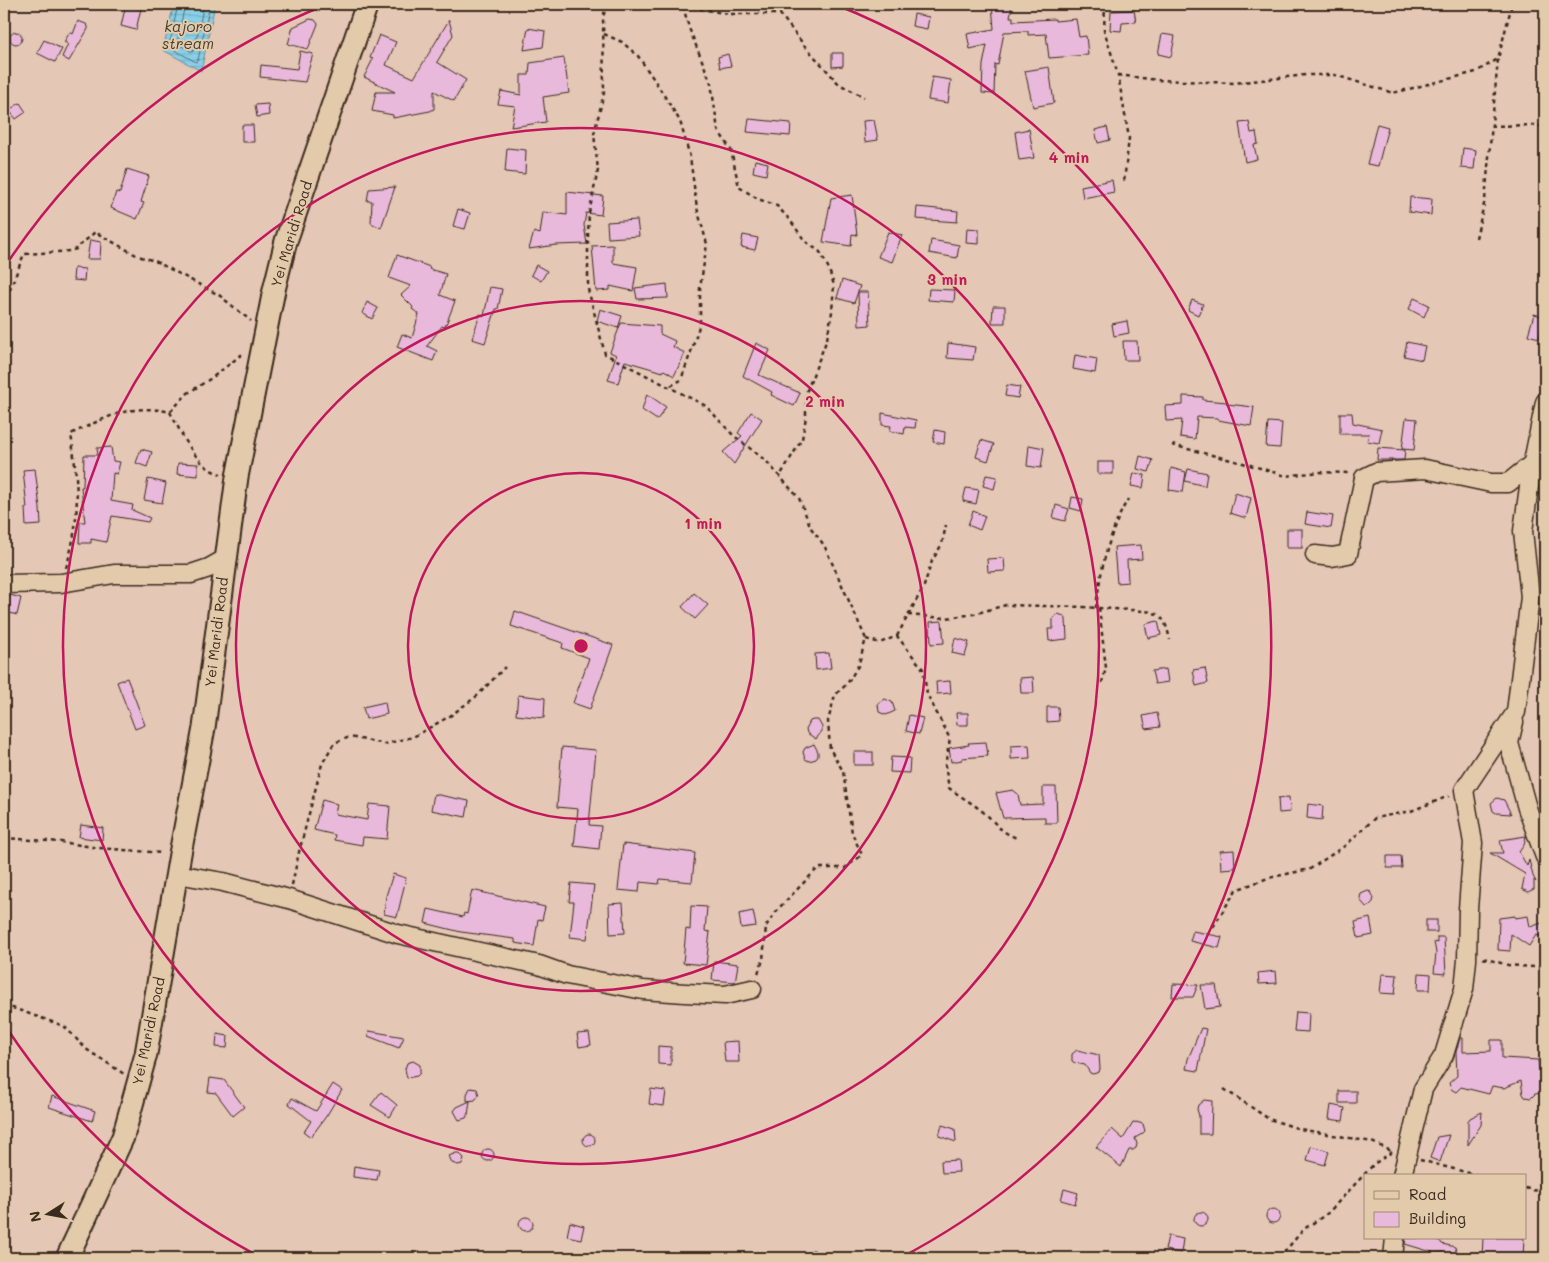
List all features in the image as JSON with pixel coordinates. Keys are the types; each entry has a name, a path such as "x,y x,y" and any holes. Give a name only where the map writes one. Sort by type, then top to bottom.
{"main road":[{"name":"Yei Maridi Road","path":"67,1258 123,1137 146,1054 178,864 204,728 237,477 266,328 286,241 367,4"}],"street":[{"path":"1545,402 1532,464 1523,531 1530,597 1516,712 1509,742 1527,808 1545,857"},
{"path":"1315,555 1332,557 1348,554 1364,478 1373,473 1425,469 1491,483 1508,483 1532,464"},
{"path":"4,584 61,583 114,574 191,574 209,568 225,559"},
{"path":"1402,1174 1400,1155 1424,1089 1444,1055 1464,989 1474,843 1464,790 1516,712"},
{"path":"178,864 223,882 290,899 398,934 539,965 568,975 643,990 725,995 752,989"},
{"path":"1393,1258 1395,1240"}],"path":[{"path":"607,4 603,17 604,93 594,134 598,170 590,213 588,289 605,354 706,406 733,435 766,461 799,498 811,528 824,545 866,639 858,666 847,684 835,695 828,721 830,749 843,771 852,833 862,855 845,868 818,868 778,909 766,926 763,960 752,989"},
{"path":"676,4 729,14 780,14 804,45 839,84 864,97"},
{"path":"1105,4 1104,30 1118,75 1129,138 1124,182"},
{"path":"1476,238 1484,200 1498,59 1512,4"},
{"path":"683,6 689,28 711,82 718,130 731,150 739,187 758,199 777,206 805,241 820,252 828,267 834,285 827,339 806,393 806,417 802,439 784,467 780,477"},
{"path":"604,34 622,42 638,56 680,121 690,156 697,208 707,244 700,288 700,323 696,338 681,380 668,387"},
{"path":"1118,75 1158,80 1234,83 1306,75 1335,75 1393,93 1476,72 1498,59"},
{"path":"1491,126 1534,125 1545,127"},
{"path":"4,305 24,254 71,251 76,249 95,232 138,256 155,261 219,295 257,326 266,328"},
{"path":"170,412 188,393 213,377 241,355 261,357"},
{"path":"61,583 72,549 78,506 71,434 101,420 132,409 153,408 170,412 190,450 213,472 237,477"},
{"path":"1172,445 1286,476 1318,472 1373,473"},
{"path":"1101,686 1106,668 1097,608 1099,578 1118,516 1128,499"},
{"path":"866,639 880,643 897,636 924,586 932,561 942,544 946,525"},
{"path":"908,615 946,618 974,614 1006,605 1153,612 1165,621 1170,640"},
{"path":"897,636 923,669 927,694 950,739 945,765 949,788 982,811 1006,834 1016,838"},
{"path":"290,899 299,852 322,764 334,743 350,737 385,744 412,737 450,716 477,696 506,667"},
{"path":"1213,927 1236,890 1268,878 1310,870 1346,846 1375,818 1411,811 1464,790"},
{"path":"4,838 61,842 178,864"},
{"path":"1467,954 1508,965 1545,968"},
{"path":"4,1005 64,1026 86,1049 138,1082"},
{"path":"1224,1089 1268,1119 1300,1130 1372,1142 1400,1155 1473,1174"},
{"path":"1365,1174 1374,1164 1400,1155"},
{"path":"1279,1258 1304,1230 1328,1213 1364,1175"},
{"path":"1526,1188 1545,1193"}],"water":[{"name":"kajoro stream","path":"174,4 215,4 201,71 163,50"}],"building":[{"path":"126,4 142,4 136,30 121,26"},
{"path":"992,4 1012,4 1010,17 1013,17 1013,21 1076,19 1079,37 1086,36 1088,55 1049,58 1046,34 1028,35 1028,31 1004,32 998,65 995,64 994,94 982,93 983,65 987,45 970,49 967,34 994,29"},
{"path":"1134,10 1136,22 1122,23 1121,31 1110,30 1111,11"},
{"path":"914,14 929,17 927,29 912,26"},
{"path":"310,19 315,20 318,24 308,49 288,44 293,27"},
{"path":"449,20 453,35 437,62 466,80 454,101 434,91 434,109 430,111 393,118 393,115 372,111 376,92 395,92 364,77 373,59 370,58 379,35 396,42 386,65 414,78"},
{"path":"78,21 86,24 88,29 69,61 62,57 68,44 64,42 70,32 73,34"},
{"path":"528,28 545,31 543,47 524,50"},
{"path":"14,32 18,32 22,38 18,44 14,44 10,40 10,36"},
{"path":"1162,34 1175,36 1171,57 1158,54"},
{"path":"44,40 62,49 55,62 37,53"},
{"path":"300,51 313,54 305,82 260,77 261,65 297,69"},
{"path":"832,53 843,53 843,66 832,67"},
{"path":"728,54 731,66 720,68 718,57"},
{"path":"564,58 569,93 543,97 546,122 511,127 515,106 498,104 501,91 521,95 521,75 529,75 530,63"},
{"path":"1049,67 1054,103 1033,107 1025,71"},
{"path":"932,77 951,80 948,103 928,100"},
{"path":"20,103 26,112 16,119 9,110"},
{"path":"268,104 269,115 257,117 255,105"},
{"path":"749,119 791,123 790,136 747,132"},
{"path":"874,120 878,140 865,142 863,121"},
{"path":"1249,122 1251,133 1256,132 1258,144 1254,145 1257,159 1245,162 1239,123"},
{"path":"1377,124 1388,127 1378,166 1367,164"},
{"path":"242,125 253,125 254,142 242,142"},
{"path":"1107,127 1110,140 1098,143 1095,130"},
{"path":"1029,129 1034,158 1019,160 1015,132"},
{"path":"507,148 526,150 525,174 505,172"},
{"path":"1463,148 1476,150 1474,169 1461,168"},
{"path":"755,160 768,163 766,175 753,172"},
{"path":"127,169 149,176 141,202 144,203 137,219 111,208 116,192 120,193"},
{"path":"1112,180 1114,192 1083,198 1081,186"},
{"path":"395,187 381,228 371,223 372,201 367,201 369,189"},
{"path":"567,192 603,196 601,215 586,213 584,225 587,244 556,245 529,249 534,232 540,234 543,212 567,215"},
{"path":"852,195 857,235 852,234 851,246 823,242 831,198"},
{"path":"1410,197 1432,199 1431,215 1409,212"},
{"path":"917,207 958,211 957,222 916,219"},
{"path":"458,209 470,213 465,229 453,226"},
{"path":"637,220 639,236 608,238 607,222"},
{"path":"967,228 979,229 979,244 966,243"},
{"path":"888,232 902,235 892,262 878,257"},
{"path":"743,235 758,238 755,250 741,247"},
{"path":"90,240 101,242 100,259 87,259"},
{"path":"931,240 959,245 957,258 929,253"},
{"path":"613,245 613,263 637,267 633,291 610,286 610,290 596,291 592,246"},
{"path":"397,255 446,274 440,295 455,301 445,327 442,326 427,346 437,351 433,361 397,347 402,334 412,338 419,314 412,309 413,307 401,295 411,286 389,278"},
{"path":"536,265 547,271 541,281 531,275"},
{"path":"74,268 85,269 84,281 73,280"},
{"path":"842,280 860,286 854,303 837,298"},
{"path":"667,284 668,298 637,299 635,288"},
{"path":"490,287 502,289 498,309 496,309 485,343 472,339 480,314 484,316"},
{"path":"929,289 955,290 954,302 928,300"},
{"path":"858,292 868,292 870,325 859,326"},
{"path":"1414,298 1429,305 1424,317 1409,309"},
{"path":"1192,300 1203,304 1198,315 1188,310"},
{"path":"367,302 378,308 372,319 362,313"},
{"path":"993,306 1005,306 1005,323 992,323"},
{"path":"600,309 622,316 618,328 597,321"},
{"path":"1534,314 1545,317 1539,338 1528,335"},
{"path":"1127,321 1129,333 1114,336 1112,324"},
{"path":"621,323 660,326 660,334 675,341 673,347 685,353 674,376 664,370 663,372 625,361 618,383 608,380 616,355 610,352"},
{"path":"1123,341 1137,341 1138,360 1124,360"},
{"path":"1407,342 1425,346 1422,360 1404,356"},
{"path":"756,343 770,350 759,375 800,393 794,406 771,395 772,392 743,376"},
{"path":"948,343 975,347 973,360 947,358"},
{"path":"1075,355 1097,359 1095,373 1073,369"},
{"path":"1007,385 1020,387 1018,398 1005,396"},
{"path":"647,394 666,407 657,420 642,410"},
{"path":"1183,396 1203,397 1203,400 1254,407 1251,426 1218,420 1218,418 1197,417 1195,439 1180,437 1182,420 1166,421 1165,406 1183,405"},
{"path":"751,412 762,419 734,464 723,452 742,436 738,433"},
{"path":"882,413 916,420 915,428 905,427 904,434 890,431 891,426 882,425"},
{"path":"1340,413 1352,413 1353,423 1382,429 1379,443 1367,441 1369,434 1340,434"},
{"path":"1406,418 1417,419 1414,450 1402,449"},
{"path":"1268,422 1282,423 1280,448 1266,447"},
{"path":"935,430 945,432 944,444 933,442"},
{"path":"981,440 994,444 988,461 976,457"},
{"path":"1029,445 1044,448 1041,468 1027,466"},
{"path":"111,447 113,461 120,462 117,474 113,473 111,501 133,505 132,510 150,518 148,522 112,516 106,542 91,539 91,543 79,543 80,522 85,522 81,487 83,487 84,455 98,455 97,448"},
{"path":"1378,448 1405,450 1404,460 1377,460"},
{"path":"141,449 152,452 147,467 136,463"},
{"path":"1140,456 1153,460 1149,472 1137,469"},
{"path":"1098,462 1113,462 1113,474 1098,474"},
{"path":"178,463 198,464 198,476 177,474"},
{"path":"1171,468 1186,472 1183,492 1169,490"},
{"path":"35,469 41,525 26,526 25,508 27,508 23,470"},
{"path":"1188,469 1207,473 1205,486 1185,481"},
{"path":"1134,473 1145,475 1143,488 1131,486"},
{"path":"986,475 997,477 994,489 983,486"},
{"path":"148,479 166,483 162,503 144,500"},
{"path":"966,488 979,490 976,504 963,501"},
{"path":"1235,493 1251,498 1246,518 1230,513"},
{"path":"1072,497 1083,499 1081,511 1070,508"},
{"path":"1056,505 1069,509 1065,521 1053,518"},
{"path":"973,511 985,516 980,530 968,525"},
{"path":"1307,512 1333,516 1331,528 1305,524"},
{"path":"1287,529 1302,529 1302,548 1287,548"},
{"path":"1141,545 1142,559 1127,560 1128,582 1117,583 1114,547"},
{"path":"1004,558 1005,571 988,572 987,559"},
{"path":"694,593 708,605 695,619 682,607"},
{"path":"10,595 21,598 17,615 6,612"},
{"path":"515,611 613,645 590,709 573,703 589,658 562,648 563,643 511,626"},
{"path":"1058,614 1066,619 1067,639 1049,641 1048,629 1053,629 1053,619"},
{"path":"942,621 944,643 931,644 930,622"},
{"path":"1158,621 1161,635 1148,638 1145,624"},
{"path":"955,638 969,642 965,656 952,653"},
{"path":"829,653 831,668 816,670 815,654"},
{"path":"1205,668 1208,683 1196,686 1193,670"},
{"path":"1166,669 1168,682 1155,684 1152,671"},
{"path":"1033,677 1034,693 1021,693 1020,678"},
{"path":"127,678 145,725 135,729 117,682"},
{"path":"950,681 951,693 937,694 936,682"},
{"path":"518,695 545,698 544,718 516,715"},
{"path":"885,699 892,702 895,711 886,715 879,712 878,704"},
{"path":"385,702 387,714 366,719 363,707"},
{"path":"1047,707 1058,707 1059,721 1047,722"},
{"path":"956,713 968,713 968,725 957,725"},
{"path":"1157,713 1160,727 1146,729 1143,716"},
{"path":"909,715 923,718 919,734 906,731"},
{"path":"818,720 822,727 822,731 816,739 807,733 806,729 810,721"},
{"path":"986,742 988,756 962,758 962,760 951,762 949,748 969,745 968,743"},
{"path":"814,744 818,756 816,759 809,761 805,759 803,752 805,748"},
{"path":"1029,745 1030,758 1011,759 1011,746"},
{"path":"562,747 596,750 589,825 601,826 599,849 574,846 578,809 557,807"},
{"path":"854,752 873,752 873,765 854,765"},
{"path":"891,757 910,758 909,773 890,772"},
{"path":"1043,787 1056,787 1057,823 1045,823 1045,817 1003,818 996,793 1013,790 1018,794 1020,805 1043,804"},
{"path":"434,794 469,801 466,817 431,810"},
{"path":"1289,797 1290,812 1279,813 1278,798"},
{"path":"1497,798 1504,800 1511,814 1493,811 1491,803"},
{"path":"322,800 337,804 335,814 367,820 369,804 390,806 387,839 363,837 362,845 334,840 335,835 314,830"},
{"path":"1308,804 1323,806 1322,820 1307,818"},
{"path":"81,825 103,828 102,840 79,837"},
{"path":"1526,836 1524,845 1519,852 1527,866 1529,860 1536,882 1534,880 1534,889 1528,892 1522,889 1525,874 1490,853 1503,853 1500,840"},
{"path":"623,844 695,853 692,882 660,879 659,884 640,882 639,892 618,890"},
{"path":"1234,850 1235,868 1221,869 1220,851"},
{"path":"1387,856 1401,856 1402,868 1387,868"},
{"path":"393,874 406,878 397,917 384,914 386,896"},
{"path":"571,883 594,885 587,939 570,937 574,902 569,902"},
{"path":"472,890 545,907 542,920 538,919 534,946 515,943 515,939 461,932 425,923 428,909 463,917 464,913 467,914"},
{"path":"1368,891 1371,892 1374,898 1367,908 1360,898 1361,894"},
{"path":"623,903 625,933 610,934 609,904"},
{"path":"691,906 707,907 705,931 710,932 706,965 683,963 686,929 690,930"},
{"path":"753,911 756,926 741,928 739,914"},
{"path":"1515,916 1515,918 1528,916 1530,927 1545,922 1545,938 1536,935 1529,946 1511,934 1510,951 1498,950 1499,918"},
{"path":"1370,918 1373,935 1358,938 1355,922"},
{"path":"1426,920 1437,920 1437,932 1426,932"},
{"path":"1193,931 1222,937 1219,948 1190,941"},
{"path":"1437,937 1444,937 1446,974 1434,973 1436,953 1434,942 1437,943"},
{"path":"714,961 738,964 735,982 712,980"},
{"path":"1276,971 1277,983 1259,984 1258,973"},
{"path":"1419,973 1431,974 1430,990 1418,990"},
{"path":"1382,974 1397,975 1395,994 1380,993"},
{"path":"1173,984 1198,985 1193,997 1172,997"},
{"path":"1201,985 1216,985 1220,1007 1205,1009"},
{"path":"1296,1012 1309,1013 1308,1032 1294,1031"},
{"path":"1201,1028 1206,1029 1198,1071 1186,1069 1188,1059"},
{"path":"369,1031 404,1037 399,1048 368,1036"},
{"path":"589,1033 591,1045 579,1047 577,1034"},
{"path":"217,1034 228,1036 227,1048 216,1047"},
{"path":"1460,1038 1463,1038 1463,1052 1491,1051 1491,1040 1502,1040 1502,1058 1538,1060 1542,1093 1535,1094 1531,1098 1525,1097 1521,1081 1504,1088 1492,1086 1489,1094 1461,1087 1456,1092 1451,1089 1449,1083 1457,1076 1456,1052"},
{"path":"738,1041 739,1062 725,1062 723,1042"},
{"path":"658,1046 671,1047 671,1065 658,1064"},
{"path":"1077,1050 1099,1055 1099,1072 1090,1073 1085,1065 1072,1061 1072,1054"},
{"path":"413,1061 420,1065 420,1073 417,1076 407,1078 405,1069 407,1063"},
{"path":"210,1078 224,1080 244,1107 233,1116 216,1093 208,1092"},
{"path":"333,1084 342,1090 311,1137 304,1132 311,1121 289,1104 292,1098 316,1111"},
{"path":"470,1088 477,1089 479,1095 475,1100 467,1101 467,1094"},
{"path":"651,1089 666,1091 664,1106 649,1104"},
{"path":"1339,1091 1356,1091 1356,1103 1339,1103"},
{"path":"381,1092 397,1105 390,1117 371,1105"},
{"path":"52,1096 95,1111 92,1121 49,1107"},
{"path":"1204,1100 1212,1101 1211,1134 1199,1134 1197,1109 1198,1105"},
{"path":"470,1101 468,1115 466,1118 459,1120 454,1111 457,1107"},
{"path":"1331,1105 1345,1108 1343,1121 1329,1119"},
{"path":"1482,1112 1481,1125 1468,1145 1468,1121"},
{"path":"1133,1123 1143,1124 1145,1131 1135,1138 1136,1148 1129,1150 1121,1167 1096,1147 1112,1129 1123,1139"},
{"path":"942,1125 955,1129 956,1142 939,1136"},
{"path":"587,1134 591,1134 595,1140 591,1146 587,1146 583,1142 583,1138"},
{"path":"1449,1135 1440,1162 1430,1158 1437,1137"},
{"path":"1311,1146 1329,1151 1325,1165 1307,1160"},
{"path":"486,1149 490,1149 494,1155 490,1161 486,1161 482,1157 482,1153"},
{"path":"459,1153 464,1158 462,1164 452,1163 449,1156"},
{"path":"958,1160 959,1172 942,1173 941,1161"},
{"path":"354,1166 379,1170 377,1180 353,1177"},
{"path":"1064,1189 1078,1193 1075,1204 1061,1200"},
{"path":"1273,1209 1278,1211 1280,1216 1278,1221 1273,1223 1268,1221 1266,1216 1268,1211"},
{"path":"1201,1212 1206,1214 1208,1219 1206,1224 1201,1226 1196,1224 1194,1219 1196,1214"},
{"path":"523,1217 529,1217 533,1224 529,1231 523,1231 519,1227 519,1221"},
{"path":"570,1222 584,1226 581,1239 567,1236"},
{"path":"1168,1236 1183,1239 1181,1253 1165,1250"},
{"path":"1406,1240 1438,1240 1442,1244 1455,1247 1457,1254 1455,1257 1448,1258 1443,1252 1435,1253 1405,1244"},
{"path":"1483,1240 1524,1240 1523,1258 1482,1258"}],"waterway":[{"path":"813,1251 814,1258"}]}
